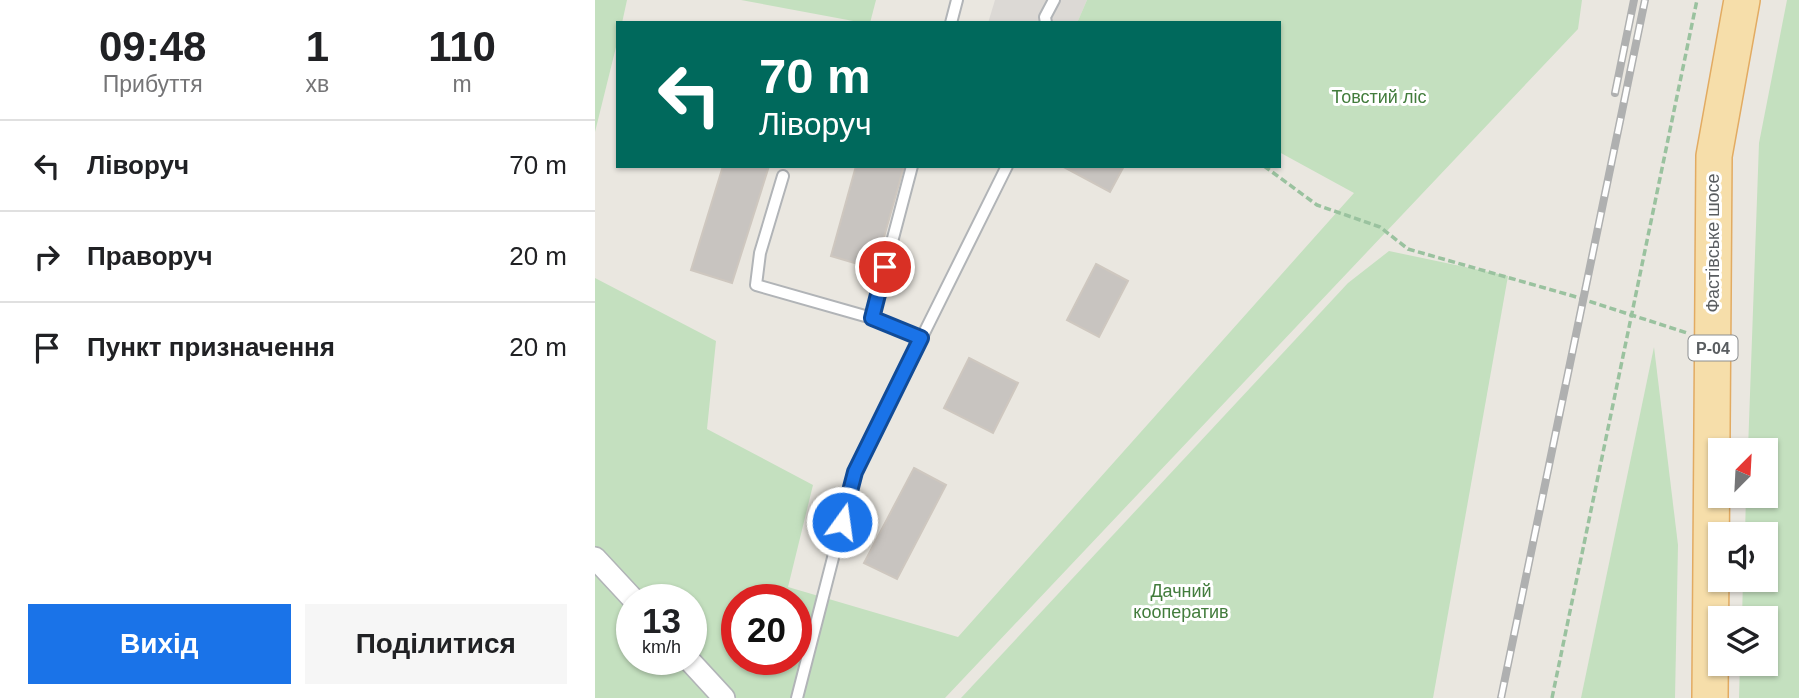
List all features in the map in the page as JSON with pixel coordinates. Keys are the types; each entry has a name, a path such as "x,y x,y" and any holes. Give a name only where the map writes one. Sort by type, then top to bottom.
{"main road":[{"name":"Фастівське шосе","path":"1710,698 1714,156 1742,0"}],"street":[{"path":"598,565 618,584"},
{"path":"703,675 725,698"}],"lane":[{"path":"952,21 957,0"},
{"path":"1046,21 1054,0"},
{"path":"872,318 911,168"},
{"path":"797,698 855,472 1006,168"},
{"path":"783,176 759,253 756,285 872,318 921,338"}],"path":[{"path":"1552,698 1697,0"},
{"path":"1267,168 1317,205 1381,227 1408,249 1713,341"}],"shaded area":[{"path":"995,0 1087,0 1078,21 989,21"}],"green space":[{"path":"595,0 627,0 622,21 616,21 616,47 595,132"},
{"path":"741,0 876,0 871,21 853,21"},
{"name":"Товстий ліс","path":"1087,0 1582,0 1578,29 945,698 595,698 595,278 716,341 707,429 813,485 789,584 721,584 721,675 812,675 812,594 958,637 1354,193 1281,153 1281,21 1078,21"},
{"path":"1787,0 1799,0 1799,698 1739,698 1740,676 1778,676 1778,606 1742,606 1743,592 1778,592 1778,522 1745,522 1746,508 1778,508 1778,438 1748,438 1759,143"},
{"name":"Дачний кооператив","path":"1389,251 1508,276 1433,698 961,698 1348,283"},
{"path":"1654,347 1678,545 1675,698 1581,698"}],"building":[{"path":"722,168 768,168 732,283 691,270"},
{"path":"855,168 903,168 875,269 831,256"},
{"path":"1066,168 1123,168 1110,192"},
{"path":"1096,264 1128,281 1099,337 1067,320"},
{"path":"969,358 1018,383 993,433 944,408"},
{"path":"914,468 946,485 897,579 864,563"}],"railway":[{"path":"1615,93 1634,0"},
{"path":"1501,698 1645,0"}],"route":[{"path":"842,522 855,472 921,338 872,318 885,267"}]}
